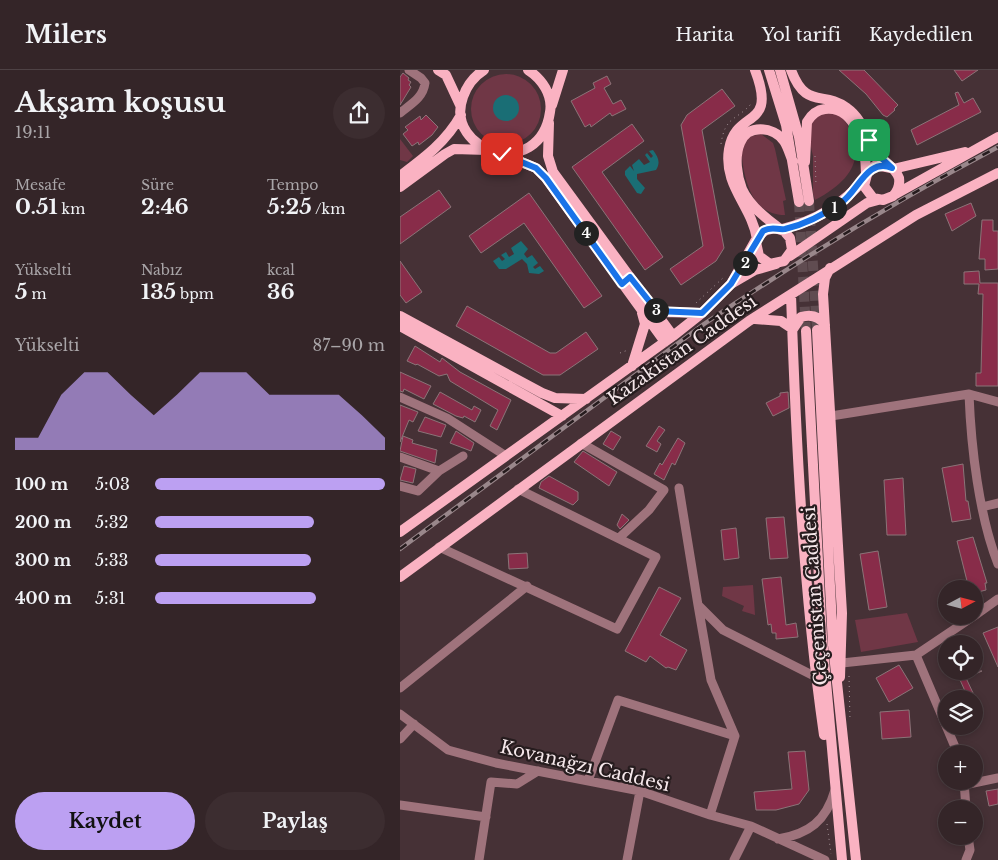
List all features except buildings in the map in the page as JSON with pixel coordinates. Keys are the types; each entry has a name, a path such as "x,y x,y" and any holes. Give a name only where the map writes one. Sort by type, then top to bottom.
{"main road":[{"path":"438,70 446,75 461,110 466,129 474,142 487,150"},
{"path":"400,176 434,150 454,128 467,86 476,75 484,70"},
{"path":"528,70 541,81 548,94 551,108"},
{"path":"563,70 551,108 549,123 548,156 553,172 644,306 669,339"},
{"path":"755,70 762,88 763,104 755,117 734,135 729,159 733,185 740,201 754,223 756,251 760,258 767,263 776,264"},
{"path":"769,70 786,125 793,162 804,202 805,134 809,118 818,111 832,109 848,118 860,136 866,155 866,191 878,200"},
{"path":"780,70 792,109 804,162"},
{"path":"791,70 799,87 807,94 818,99 837,102 851,110 864,128 877,154 897,175 899,184 893,196"},
{"path":"502,154 517,153 531,147 542,136 549,123"},
{"path":"788,258 792,244 789,235 755,207 743,189 737,166 740,142 743,137 753,131 770,130 784,141 793,162"},
{"path":"728,279 776,264 788,258 806,243 867,203 893,196 998,137"},
{"path":"400,188 454,149 487,150 502,154 536,168 546,178 626,280"},
{"path":"400,532 587,399 702,313 766,230 799,225 825,213 847,199 876,166 892,168 935,160 975,149"},
{"name":"Kazakistan Caddesi","path":"400,577 581,442 749,321 830,268 916,216 998,173"},
{"path":"816,329 825,278 830,268"},
{"path":"808,284 816,287 823,294"},
{"path":"791,295 801,502 816,677 828,756 835,788"},
{"path":"644,306 663,312 702,313"},
{"path":"632,366 645,324 644,306"},
{"path":"792,329 798,320 808,315 818,317 816,329 831,416 842,613 842,662 838,697"},
{"path":"400,316 542,393 561,399 587,399"},
{"path":"749,321 775,319 785,322 792,329"},
{"path":"400,326 562,416"},
{"name":"Çeçenistan Caddesi","path":"816,329 831,623 856,860"},
{"name":"Çeçenistan Caddesi","path":"816,329 822,638 842,860"}],"street":[{"path":"400,113 420,97 424,90 425,84 421,78 409,70"},
{"path":"969,394 982,507 998,564"},
{"path":"831,416 969,394 998,402"},
{"path":"400,397 447,418 506,456"},
{"path":"581,442 664,490 649,510 619,538"},
{"path":"400,486 418,491 439,471 463,456"},
{"path":"400,457 439,471"},
{"path":"678,488 712,680 735,736 710,815"},
{"path":"439,547 617,629 656,557 518,489"},
{"path":"982,507 998,504"},
{"path":"400,688 527,586"},
{"path":"983,610 998,599"},
{"path":"698,605 723,630 816,677"},
{"path":"842,662 887,656 916,655 961,625"},
{"path":"916,655 954,745"},
{"path":"588,781 618,700 735,736"},
{"name":"Kovanağzı Caddesi","path":"400,714 448,750 496,763 640,792 750,826 825,860"},
{"path":"400,739 414,724"},
{"path":"479,860 491,782 517,784 538,772"},
{"path":"983,780 998,778"},
{"path":"778,839 800,833 826,814 835,788"},
{"path":"627,860 640,792"},
{"path":"400,805 486,817"},
{"path":"734,860 750,826"},
{"path":"966,860 970,850 969,845"}],"path":[{"path":"720,148 725,127 731,118 751,105 754,98"},
{"path":"814,150 816,193"},
{"path":"692,308 728,279"},
{"path":"620,354 639,345"},
{"path":"826,814 831,860"}],"shaded area":[{"path":"506,74 519,77 531,84 538,96 541,109 538,122 531,134 519,141 506,144 493,141 481,134 474,122 471,109 474,96 481,84 493,77"},
{"path":"839,113 849,127 854,140 856,152 854,163 840,183 815,200 813,194 813,156 807,130 811,115"},
{"path":"761,134 773,143 775,149 786,200 783,201 785,215 773,213 763,208 756,201 746,180 741,147 748,137"},
{"path":"400,139 413,156 407,162 400,160"},
{"path":"753,585 755,615 742,611 744,606 722,596 723,587"},
{"path":"907,613 918,642 861,652 855,620"}],"water":[{"path":"506,95 515,99 519,108 515,117 506,121 497,117 493,108 497,99"},
{"path":"653,150 658,160 658,167 656,170 637,174 637,179 645,188 641,194 637,193 625,175 625,171 630,166 634,171 632,165 639,159 644,165 650,162 645,155 647,153 651,158 653,156 649,151"},
{"path":"521,241 528,249 524,254 527,258 532,255 538,263 533,267 535,269 540,266 544,271 539,274 529,273 527,264 522,259 506,269 499,269 493,261 499,257 502,261 505,259 501,255 506,252 509,257 514,254 511,248"}],"tunnel":[{"path":"809,201 817,330"},
{"path":"799,202 806,331"}],"railway":[{"path":"400,549 704,324 849,231 998,147"}],"route":[{"path":"502,154 536,168 546,178 622,284 630,277 657,311 685,314 702,313 731,284 747,260 758,236 763,231 772,228 792,227 818,217 847,199 872,168 882,165 892,168 881,159 869,140"}]}
